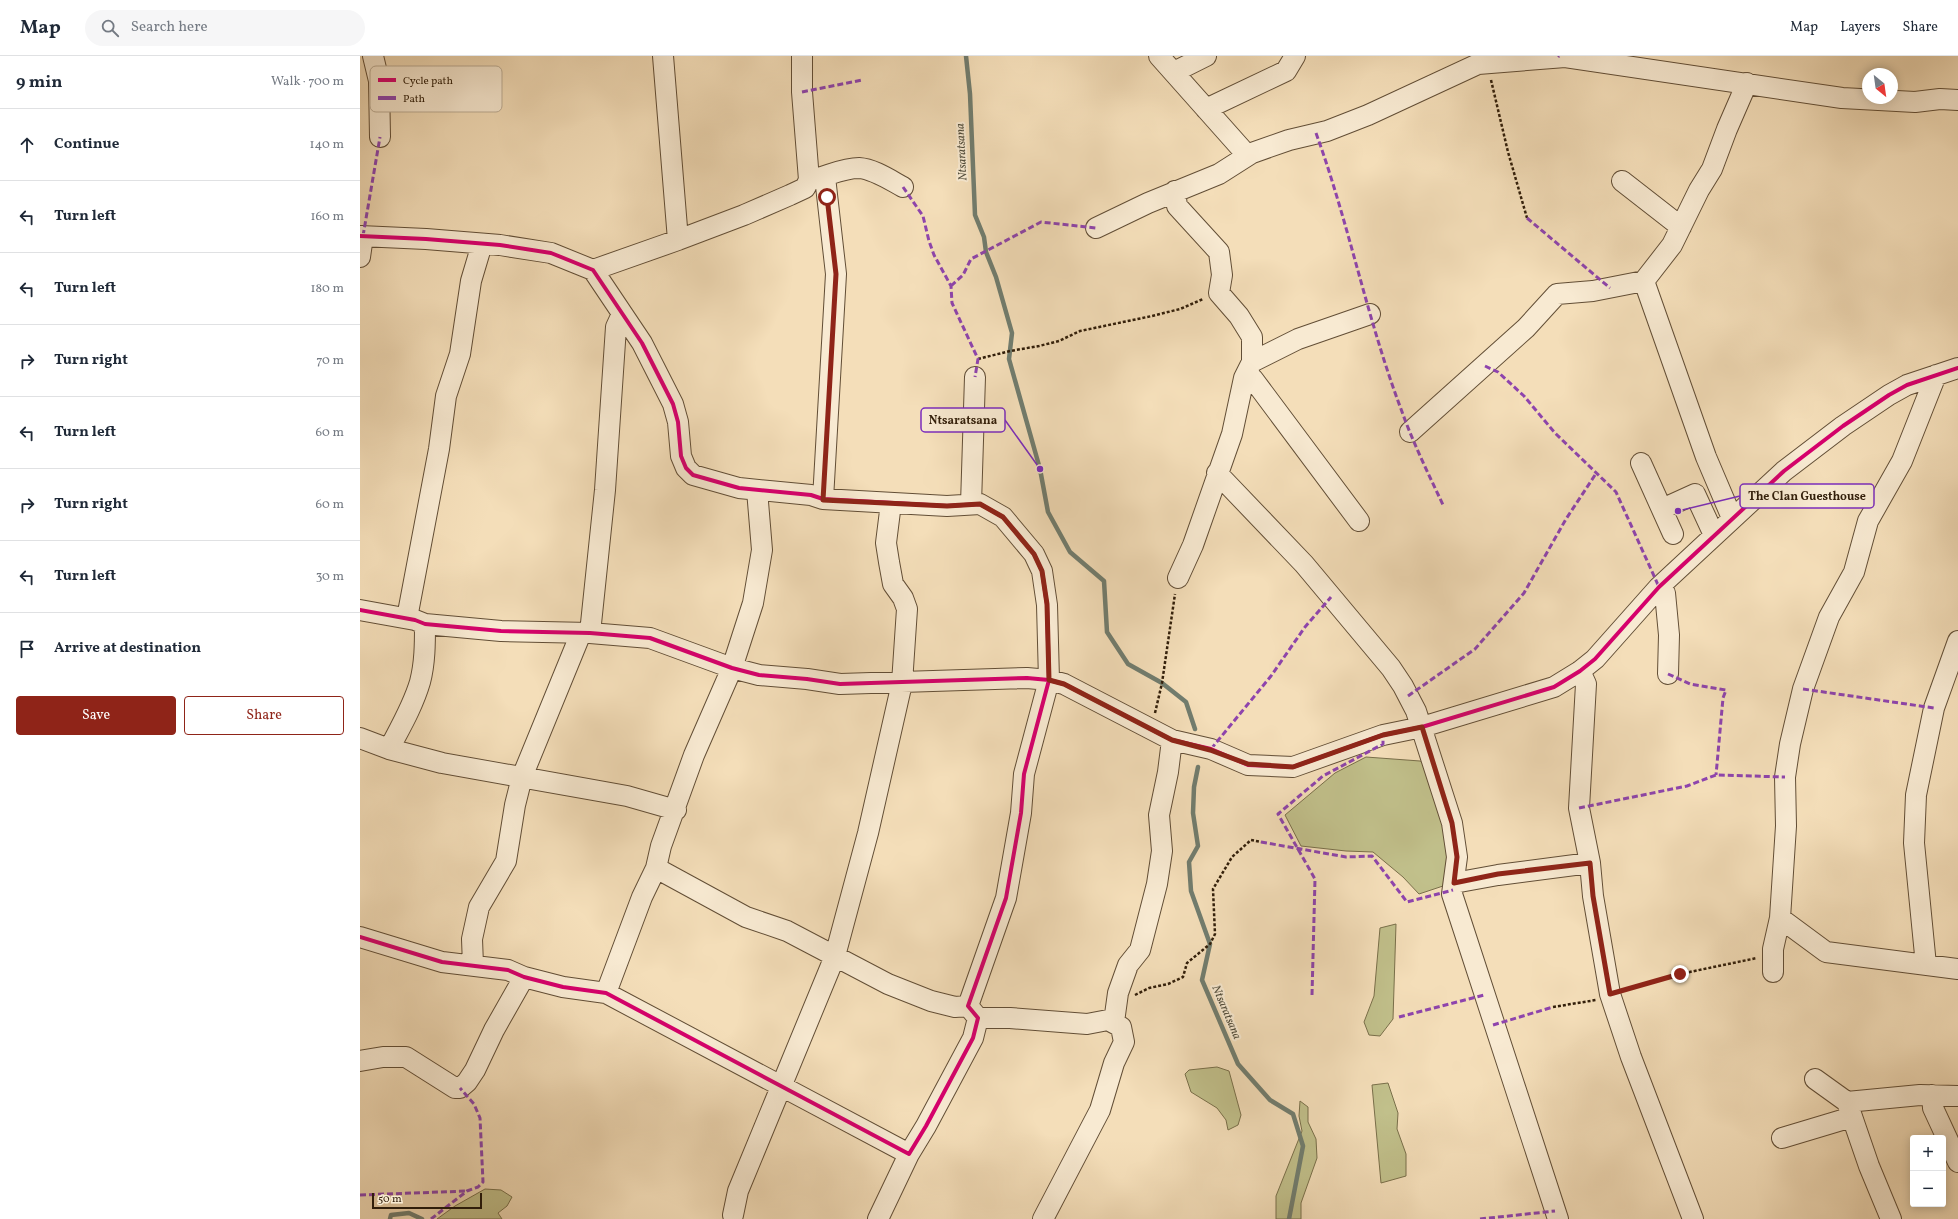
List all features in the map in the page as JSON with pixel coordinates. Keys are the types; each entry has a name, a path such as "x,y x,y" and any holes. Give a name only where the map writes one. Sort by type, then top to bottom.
{"street":[{"path":"372,56 375,66"},
{"path":"663,56 678,240"},
{"path":"802,56 802,92 836,274 823,500"},
{"path":"1159,56 1247,155"},
{"path":"1174,72 1206,56"},
{"path":"1206,110 1286,71 1295,56"},
{"path":"1096,228 1175,191 1219,174 1247,155 1289,140 1327,131 1361,118 1478,64 1565,57 1842,98 1915,102 1958,100"},
{"path":"1410,432 1526,328 1557,294 1593,291 1644,281 1672,245 1699,190 1712,169 1747,83"},
{"path":"380,112 380,137"},
{"path":"593,270 744,215 805,188 817,178 841,171 860,168 876,173 903,187"},
{"path":"1622,181 1681,227"},
{"path":"1175,191 1177,206 1219,252 1222,275 1219,293 1239,316 1252,337 1248,370 1232,434 1217,473 1193,545 1178,578"},
{"path":"360,257 362,236 482,244 551,253 593,270 642,343 673,404 678,422 681,456 686,468 693,475 716,483 757,490 811,495 823,500 947,506 980,504 1003,517 1034,554 1042,571 1047,604 1049,680 1024,774 1021,813 1006,898 973,1012 973,1038 926,1126 909,1154 878,1219"},
{"path":"389,749 414,700 420,681 425,650 416,621 446,396 453,380 460,354 471,281 482,244"},
{"path":"1644,281 1706,457 1732,518"},
{"path":"474,965 472,939 479,907 506,861 515,805 522,777 585,633 605,490 616,327 622,314"},
{"path":"1248,370 1298,339 1370,314"},
{"path":"970,504 977,368"},
{"path":"360,610 416,621 501,631 585,633 650,638 732,668 759,675 807,679 840,684 902,683 996,678 1049,680 1064,684 1172,740 1210,750 1248,764 1293,767 1383,735 1422,727 1554,687 1580,671 1595,659 1659,587 1784,470 1843,426 1907,385 1958,368"},
{"path":"1248,370 1253,380 1359,521"},
{"path":"1773,964 1780,918 1786,826 1785,777 1790,744 1804,689 1829,617 1854,572 1868,522 1902,461 1936,375"},
{"path":"1641,463 1673,534"},
{"path":"1217,473 1304,564 1391,668 1403,686 1416,711 1452,823 1457,857 1452,894 1558,1219"},
{"path":"606,993 642,897 656,868 662,846 676,810 694,755 732,668 753,604 762,550 757,490"},
{"path":"1662,509 1695,494 1714,535"},
{"path":"733,1215 738,1191 835,956 868,833 902,683 907,609 903,598 893,584 886,543 891,503"},
{"path":"1659,587 1665,593 1670,635 1668,674"},
{"path":"1926,965 1914,843 1916,795 1934,708 1958,641"},
{"path":"1580,671 1586,684 1579,808 1590,863 1593,896 1611,996 1633,1064 1693,1219"},
{"path":"360,738 389,749 442,763 627,796 676,810"},
{"path":"1114,1022 1118,993 1128,965 1140,950 1157,884 1162,851 1159,815 1168,772 1172,740"},
{"path":"1454,883 1498,874 1590,863"},
{"path":"656,868 746,917 787,932 888,984 931,1001 973,1012 1010,1018 1068,1024 1087,1024 1108,1020 1121,1027 1124,1042 1114,1063 1100,1110 1043,1219"},
{"path":"1780,918 1826,952 1958,969"},
{"path":"360,937 442,962 508,970 524,977 563,987 606,993 781,1088 909,1154"},
{"path":"360,1061 383,1057 406,1057 454,1088 460,1088 468,1082 475,1070 494,1030 524,977"},
{"path":"1815,1078 1849,1109 1891,1219"},
{"path":"1932,1096 1933,1108 1958,1162"},
{"path":"1782,1138 1849,1109 1932,1096 1958,1096"}],"path":[{"path":"1478,64 1490,76 1508,152 1527,218"},
{"path":"977,368 1010,351 1059,341 1080,331 1180,309 1219,293"},
{"path":"1152,730 1162,683 1178,578"},
{"path":"1117,1000 1149,988 1168,984 1184,976 1186,963 1210,944 1215,934 1213,889 1232,857 1251,840 1261,842"},
{"path":"1553,1007 1611,996 1680,974 1773,964"}],"shaded area":[{"path":"1366,757 1420,761 1431,766 1451,834 1446,885 1419,894 1403,877 1373,852 1346,851 1301,846 1285,815 1335,773"},
{"path":"1396,924 1393,1019 1380,1036 1369,1035 1364,1022 1374,996 1380,928"},
{"path":"1217,1067 1229,1071 1241,1115 1238,1125 1228,1130 1226,1120 1217,1108 1191,1092 1185,1074 1189,1070"},
{"path":"1388,1083 1398,1113 1397,1129 1406,1154 1406,1176 1381,1183 1372,1085"},
{"path":"1300,1101 1308,1107 1308,1122 1316,1139 1317,1158 1301,1203 1301,1219 1276,1219 1276,1196 1302,1131 1299,1116"},
{"path":"485,1189 501,1190 512,1197 507,1206 498,1213 502,1219 437,1219 455,1206"}],"waterway":[{"name":"Ntsaratsana","path":"966,56 970,94 975,215 984,237 986,252 996,277 1012,333 1009,359 1040,469 1048,512 1070,552 1104,581 1107,632 1128,664 1162,683 1186,702 1195,729"},
{"name":"Ntsaratsana","path":"1198,767 1194,787 1193,813 1198,846 1189,862 1191,891 1210,944 1202,980 1238,1064 1270,1100 1293,1114 1303,1146 1289,1219"},
{"path":"390,1219 391,1215 409,1213 422,1219"}],"marked path":[{"path":"802,92 862,80"},
{"path":"1316,133 1328,167 1389,375 1421,459 1444,507"},
{"path":"363,236 380,137"},
{"path":"903,187 923,216 934,255 951,286 952,303 978,359 975,377"},
{"path":"1527,218 1610,288"},
{"path":"951,286 963,275 971,259 1041,222 1096,228"},
{"path":"1485,366 1498,372 1524,396 1555,433 1616,492 1659,587"},
{"path":"1408,696 1475,649 1524,593 1566,519 1597,472"},
{"path":"1211,749 1271,676 1305,627 1331,597"},
{"path":"1668,674 1690,684 1726,690 1723,698 1716,775"},
{"path":"1803,689 1934,708"},
{"path":"1312,995 1315,879 1278,814 1323,776 1383,744 1383,735"},
{"path":"1579,808 1687,786 1716,775 1785,777"},
{"path":"1261,842 1346,857 1372,856 1407,902 1453,890"},
{"path":"1399,1017 1484,995"},
{"path":"1493,1025 1553,1007"},
{"path":"431,1219 467,1191 478,1187 483,1182 480,1118 474,1104 460,1088"},
{"path":"360,1195 467,1191"},
{"path":"1480,1219 1555,1211"}],"cycle path":[{"path":"360,236 426,239 500,245 551,253 593,270 642,343 673,404 678,422 681,456 686,468 693,475 739,488 811,495 823,499 947,506 980,504 1003,517 1034,554 1042,571 1047,605 1049,680 1024,774 1021,813 1006,898 968,1006 978,1018 973,1038 926,1126 909,1154 606,993 563,987 524,977 508,970 442,962 360,937"},
{"path":"360,610 415,620 425,624 501,631 590,633 650,638 732,668 759,675 807,679 840,684 1027,678 1049,680 1064,684 1172,740 1211,749 1248,765 1293,767 1383,735 1422,727 1554,687 1580,671 1595,659 1659,587 1784,471 1843,426 1889,395 1907,385 1958,368"}],"place":[{"name":"Ntsaratsana","path":"1040,469"},
{"name":"The Clan Guesthouse","path":"1678,511"}],"route":[{"path":"827,197 836,274 835,313 823,500 947,506 980,504 1003,517 1034,554 1042,571 1047,604 1049,680 1064,684 1172,740 1210,750 1248,764 1293,767 1383,735 1422,727 1452,823 1457,857 1454,883 1498,874 1590,863 1593,896 1610,994 1680,974"}]}
